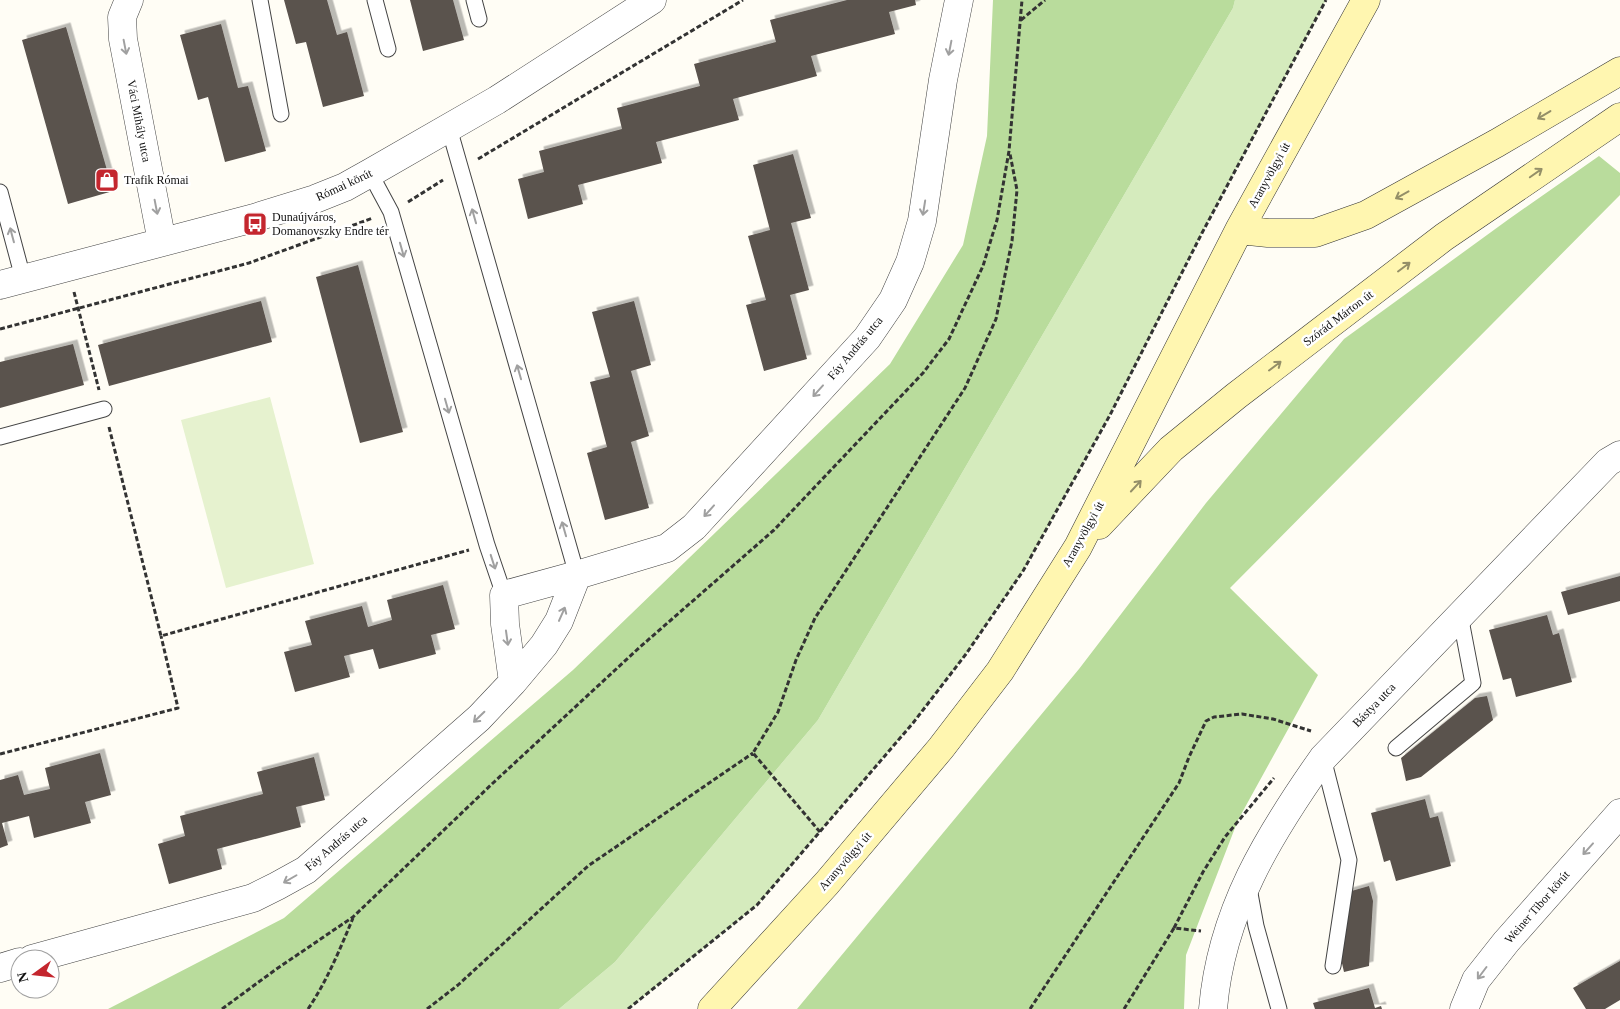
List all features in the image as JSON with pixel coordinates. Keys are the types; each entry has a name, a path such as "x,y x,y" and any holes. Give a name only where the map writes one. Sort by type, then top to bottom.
{"street":[{"name":"Váci Mihály utca","path":"129,0 122,17 123,40 162,242"},
{"name":"Római körút","path":"12,281 290,208 345,186 497,100 652,0"},
{"name":"Fáy András utca","path":"504,595 667,548 694,527 867,338 893,300 910,262 922,221 944,80 959,0"},
{"name":"Aranyvölgyi út","path":"712,1009 827,883 941,748 1000,671 1078,547 1239,230 1366,0"},
{"path":"1239,230 1268,234 1315,232 1366,215 1497,143 1620,71"},
{"name":"Szórád Márton út","path":"1078,547 1171,449 1236,396 1444,237 1620,117"},
{"name":"Bástya utca","path":"1213,1009 1215,984 1227,933 1248,881 1288,809 1323,758 1608,462 1620,454"},
{"name":"Fáy András utca","path":"60,951 253,898 306,870 479,718 513,682 544,644 559,621 577,575"},
{"path":"504,595 505,624 513,682"},
{"name":"Weiner Tibor körút","path":"1464,1009 1476,980 1506,942 1620,813"}],"lane":[{"path":"260,0 281,114"},
{"path":"375,0 388,49"},
{"path":"474,0 479,19"},
{"path":"449,128 577,575"},
{"path":"370,173 391,212 487,545 504,595"},
{"path":"0,192 12,281"},
{"path":"0,437 104,409"},
{"path":"1396,748 1473,683 1460,615"},
{"path":"1323,758 1349,860 1333,966"},
{"path":"1248,881 1256,926 1279,1009"}],"path":[{"path":"0,329 79,310 250,263 391,212 743,0"},
{"path":"1021,20 1045,0"},
{"path":"628,1009 756,905 821,832 918,716 966,654 1023,571 1110,415 1202,233 1326,0"},
{"path":"427,1009 458,985 588,866 753,753 778,712 796,660 815,618 965,388 996,319 1012,241 1017,190 1009,151"},
{"path":"0,754 178,708 68,267"},
{"path":"161,636 487,545"},
{"path":"1030,1009 1179,783 1206,721 1214,717 1242,714 1273,718 1315,732"},
{"path":"753,753 821,832"},
{"path":"308,1009 334,961 353,917"},
{"path":"1124,1009 1174,928 1227,933"}],"green space":[{"path":"993,0 1235,0 1233,8 818,720 615,962 559,1009 108,1009 284,918 573,670 890,364 963,245 987,136"},
{"path":"1235,0 1326,0 1202,233 1110,415 1023,571 966,654 913,723 757,905 628,1009 559,1009 615,962 818,720 1233,8"},
{"path":"1599,156 1620,173 1620,195 1230,588 1318,675 1238,820 1186,955 1184,1009 797,1009 1079,669 1206,503 1344,339"},
{"path":"270,397 314,564 226,588 181,420"}],"building":[{"path":"284,0 327,0 337,35 347,32 364,96 323,107 306,42 296,44"},
{"path":"410,0 453,0 464,40 423,51"},
{"path":"847,0 915,0 916,5 889,12 895,34 811,56 817,76 733,99 739,120 656,142 662,163 578,185 583,204 528,219 518,179 544,172 539,151 622,129 617,108 700,86 694,64 776,42 770,20"},
{"path":"221,24 238,88 248,86 266,151 225,162 208,97 198,100 180,35"},
{"path":"66,27 113,191 68,204 22,40"},
{"path":"793,154 811,218 791,223 809,290 790,295 807,359 764,371 746,305 766,300 748,236 770,230 753,165"},
{"path":"358,265 403,432 360,443 316,277"},
{"path":"261,301 272,342 109,386 98,345"},
{"path":"634,301 651,365 631,371 649,436 631,442 649,508 605,520 587,453 607,447 590,382 610,377 592,312"},
{"path":"73,344 84,385 0,408 0,362"},
{"path":"1620,576 1620,601 1568,615 1561,592"},
{"path":"443,585 455,629 431,635 436,654 379,669 373,649 344,656 350,677 295,692 284,652 312,645 305,621 362,606 368,627 392,620 387,600"},
{"path":"1547,615 1553,635 1559,633 1572,682 1516,697 1511,678 1503,680 1489,630"},
{"path":"1487,696 1493,720 1421,777 1406,781 1401,758 1475,698"},
{"path":"100,753 111,795 85,802 91,823 34,838 29,816 2,823 8,845 0,848 0,780 18,775 24,795 50,789 45,768"},
{"path":"314,757 325,800 296,807 301,827 217,849 222,869 169,884 158,844 185,836 180,816 263,794 257,772"},
{"path":"1425,799 1430,818 1438,816 1451,866 1396,881 1390,860 1384,862 1371,813"},
{"path":"1369,886 1373,901 1369,966 1344,972 1341,959 1348,892"},
{"path":"1620,961 1620,1000 1605,1009 1586,1009 1573,988"},
{"path":"1369,988 1375,1008 1381,1006 1382,1009 1315,1009 1313,1003"}],"place":[{"name":"Trafik Római","path":"107,180"},
{"name":"Dunaújváros, Domanovszky Endre tér","path":"255,224"}]}
